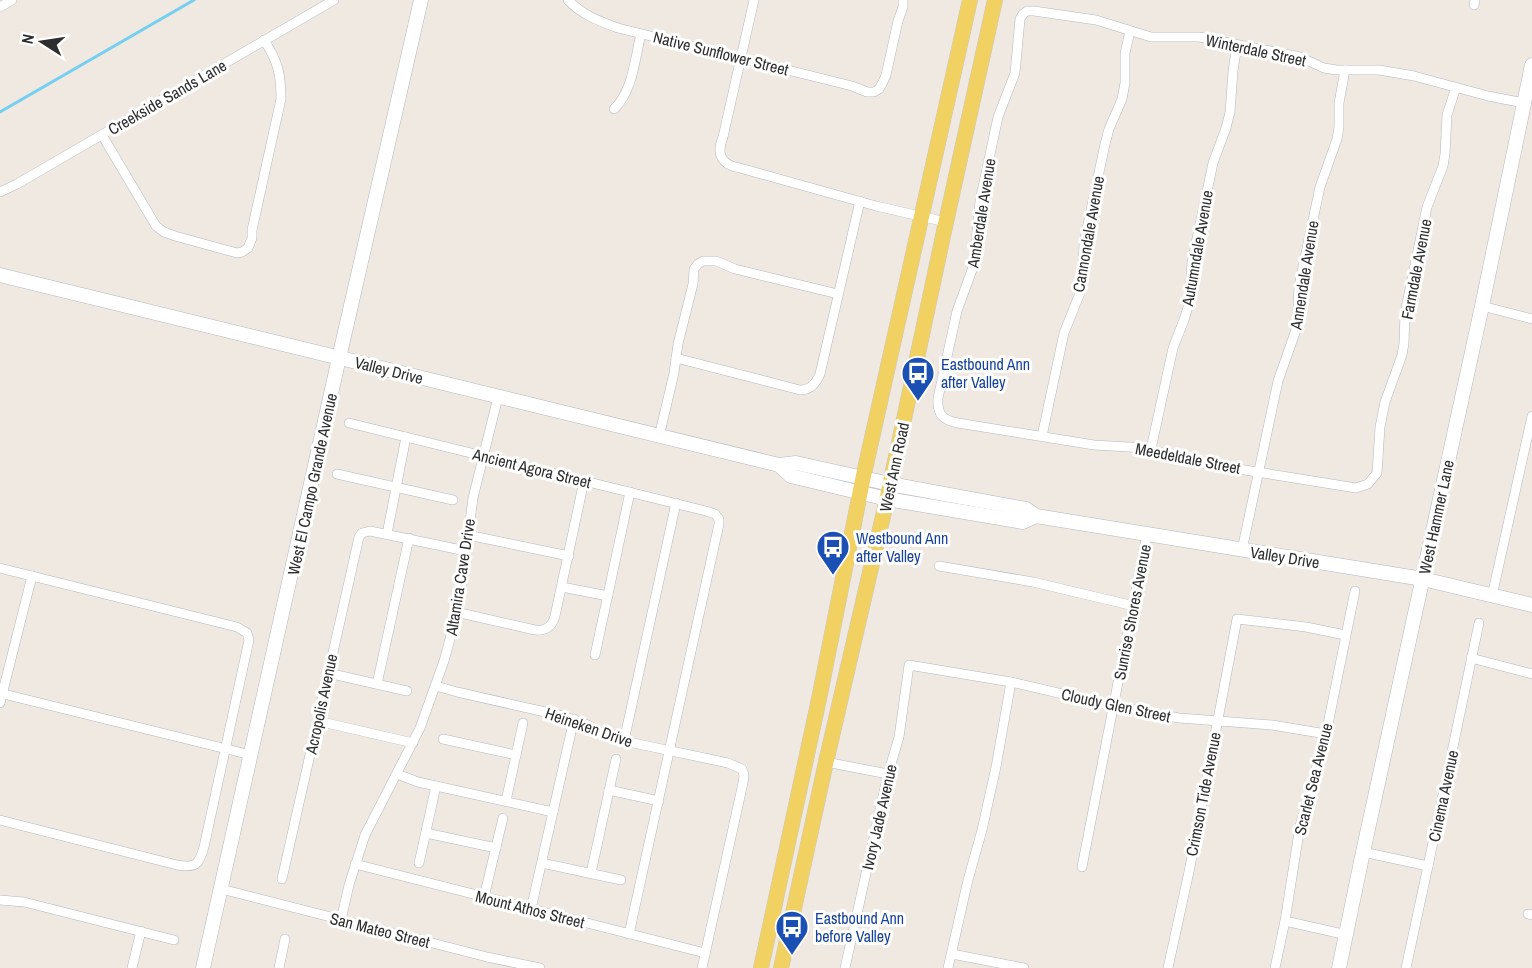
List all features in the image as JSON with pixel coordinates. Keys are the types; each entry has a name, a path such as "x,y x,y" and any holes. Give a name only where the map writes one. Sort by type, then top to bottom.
{"main road":[{"name":"West Ann Road","path":"761,968 862,485 970,0"},
{"name":"West Ann Road","path":"781,968 889,492 994,0"},
{"path":"796,803 808,783 826,762 819,753 828,705 819,699"}],"street":[{"path":"0,7 12,0"},
{"name":"Creekside Sands Lane","path":"0,192 334,0"},
{"name":"West El Campo Grande Avenue","path":"203,968 339,358 422,0"},
{"name":"Native Sunflower Street","path":"568,0 582,13 596,20 641,34 852,86 867,92 879,89 886,75 903,0"},
{"path":"754,0 719,148 721,158 731,166 946,222"},
{"name":"Winterdale Street","path":"1023,14 1034,10 1096,20 1151,37 1199,38 1300,57 1324,68 1392,72 1524,103"},
{"name":"Amberdale Avenue","path":"939,412 938,398 957,311 972,270 980,201 998,117 1015,74 1018,27 1023,14"},
{"name":"Cannondale Avenue","path":"1042,436 1064,333 1080,293 1084,243 1105,144 1125,84 1125,53 1130,31"},
{"path":"614,109 626,93 641,34"},
{"path":"102,135 156,226 175,236 230,252 242,252 248,248 252,238 280,99 278,65 264,40"},
{"name":"Autumndale Avenue","path":"1151,449 1173,348 1188,307 1192,262 1213,163 1230,112 1237,45"},
{"name":"West Hammer Lane","path":"1339,968 1532,65"},
{"name":"Annendale Avenue","path":"1242,550 1278,381 1297,327 1299,286 1320,187 1337,139 1339,103 1345,70"},
{"name":"Farmdale Avenue","path":"1368,484 1377,473 1380,427 1385,402 1402,355 1405,313 1427,207 1446,154 1447,115 1456,87"},
{"path":"676,358 792,388 807,390 812,386 820,374 860,201"},
{"path":"659,437 694,269 703,261 716,261 735,269 838,294"},
{"name":"Valley Drive","path":"0,275 659,437 779,465 796,463 862,485 1023,522 1036,516 1148,534 1423,579 1532,605"},
{"path":"1482,306 1532,319"},
{"name":"Altamira Cave Drive","path":"341,920 359,848 413,743 436,686 447,651 456,612 473,498 498,397"},
{"name":"Meedeldale Street","path":"939,412 947,421 1094,445 1151,449 1189,461 1356,488 1368,484"},
{"path":"1491,596 1532,416"},
{"name":"Ancient Agora Street","path":"349,423 715,514 719,519 719,524 669,751"},
{"path":"406,437 387,534 466,551"},
{"path":"337,474 453,500"},
{"path":"456,612 535,630 546,630 550,626 555,616 562,587 584,481"},
{"path":"595,655 630,492"},
{"path":"624,741 676,503"},
{"name":"Acropolis Avenue","path":"282,879 359,537 365,531 387,534"},
{"name":"Sunrise Shores Avenue","path":"1082,867 1148,534"},
{"path":"468,535 569,556"},
{"path":"377,684 409,538"},
{"path":"939,566 1033,582 1134,606"},
{"path":"0,568 237,627 247,633 249,640 204,847 201,858 194,866 177,865 0,820"},
{"path":"32,576 1,696 251,755"},
{"path":"562,587 608,596"},
{"name":"Scarlet Sea Avenue","path":"1275,968 1300,826 1326,734 1355,591"},
{"name":"Crimson Tide Avenue","path":"1168,968 1190,867 1237,619 1306,627 1345,635"},
{"name":"Cinema Avenue","path":"1406,968 1479,623"},
{"path":"1471,658 1532,674"},
{"name":"Cloudy Glen Street","path":"909,665 1011,682 1114,706 1179,718 1272,725 1326,734"},
{"name":"Ivory Jade Avenue","path":"845,968 888,774 899,737 909,665"},
{"path":"328,673 407,691"},
{"path":"948,968 996,767 1011,682"},
{"name":"Heineken Drive","path":"436,686 574,719 610,738 742,769 743,783 705,953"},
{"path":"531,909 574,719"},
{"path":"318,721 413,743"},
{"path":"506,801 523,723"},
{"path":"443,738 516,755"},
{"path":"629,934 669,751"},
{"path":"591,873 616,759"},
{"path":"826,762 888,774"},
{"path":"397,774 418,782 553,812"},
{"path":"419,863 436,786"},
{"path":"609,790 659,801"},
{"path":"484,897 503,818"},
{"path":"426,833 496,848"},
{"path":"1363,852 1428,866"},
{"path":"542,863 621,880"},
{"name":"Mount Athos Street","path":"355,864 705,953"},
{"name":"San Mateo Street","path":"221,889 487,957 540,968"},
{"path":"0,900 24,902 174,940"},
{"path":"1285,921 1347,935"},
{"path":"132,968 141,931"},
{"path":"279,968 285,939"},
{"path":"702,968 705,953"},
{"path":"952,954 1024,968"}],"waterway":[{"path":"0,112 194,0"}],"place":[{"name":"Eastbound Ann after Valley","path":"918,402"},
{"name":"Westbound Ann after Valley","path":"833,576"},
{"name":"Eastbound Ann before Valley","path":"792,956"}]}
